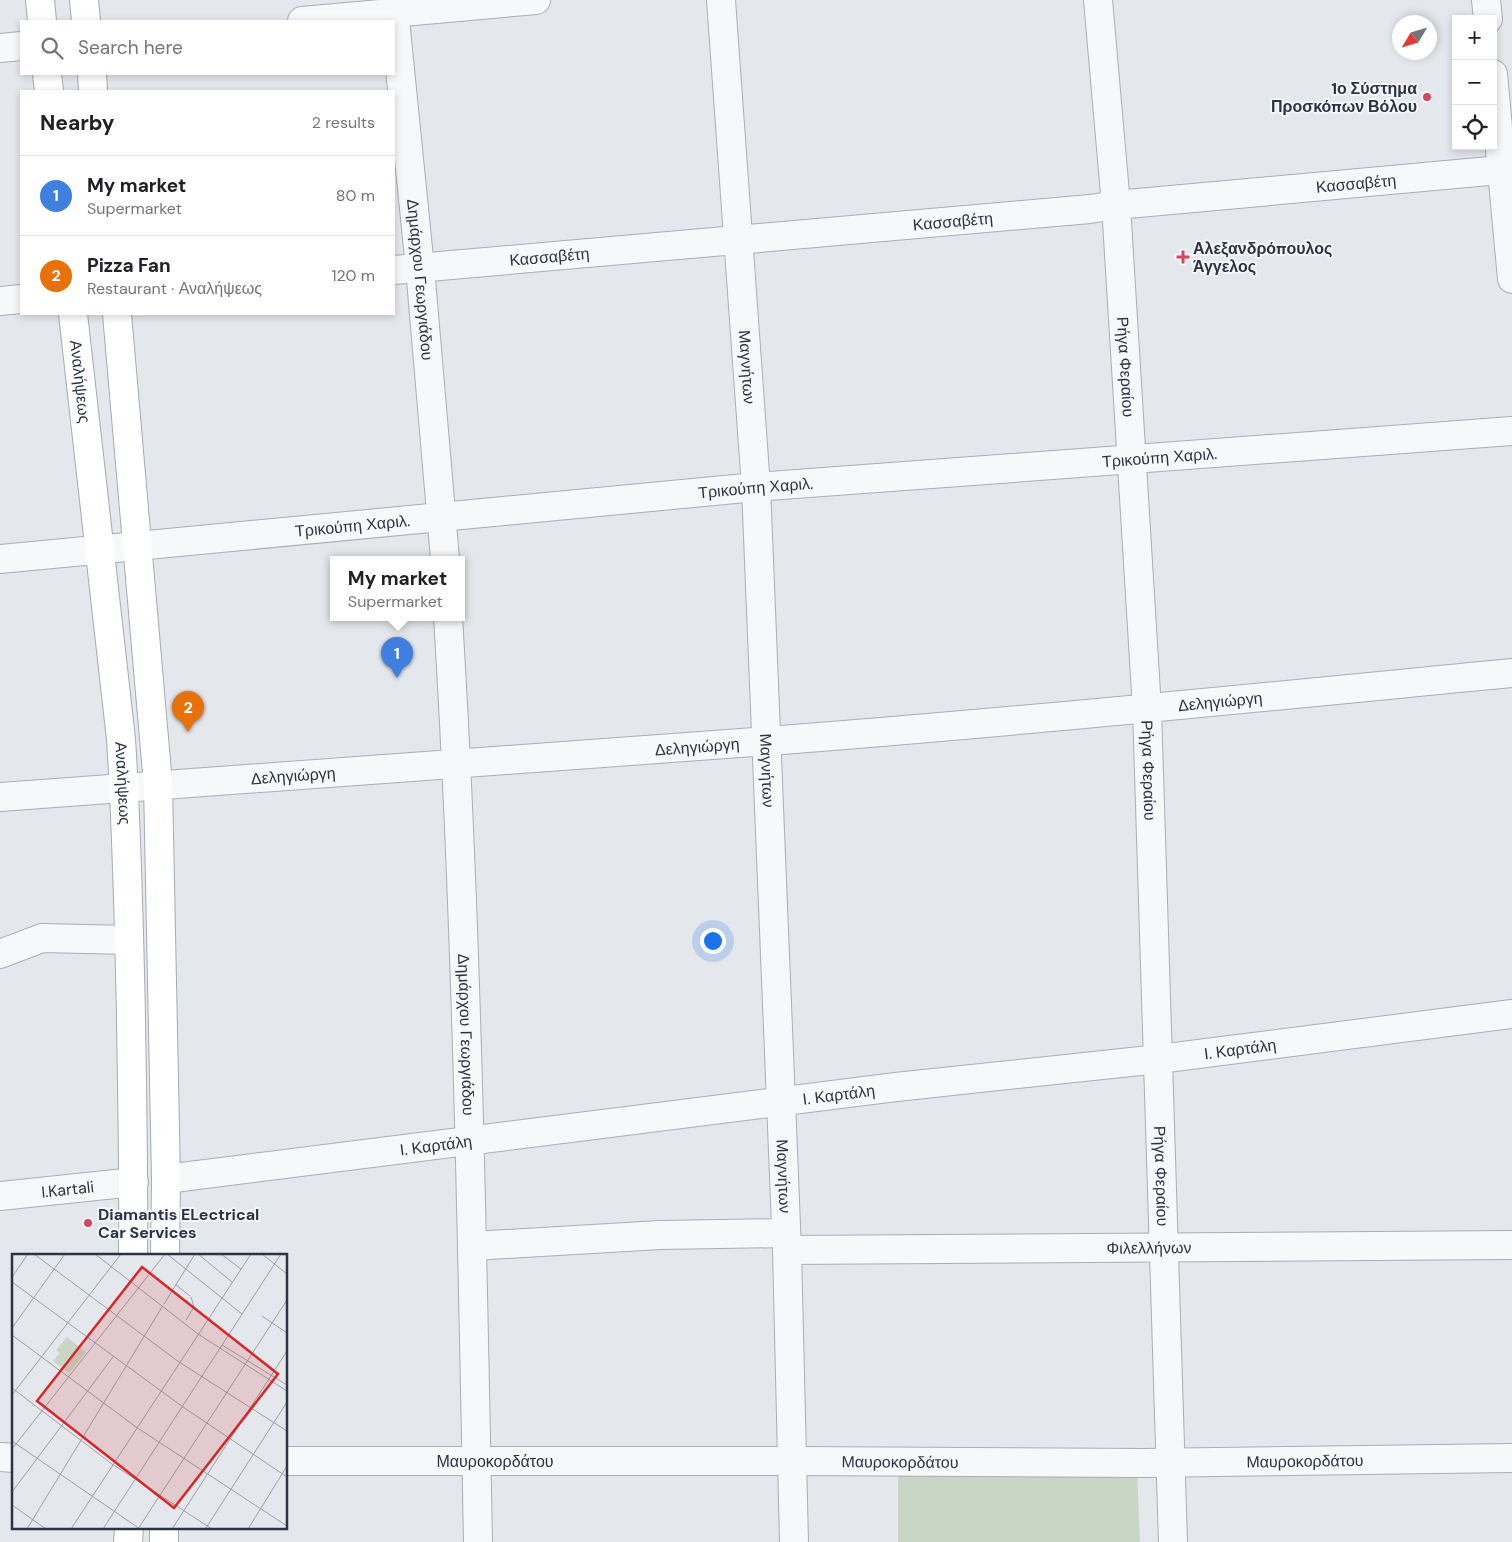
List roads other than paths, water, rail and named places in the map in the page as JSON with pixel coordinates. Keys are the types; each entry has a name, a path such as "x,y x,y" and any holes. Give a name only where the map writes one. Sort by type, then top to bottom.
{"main road":[{"path":"40,0 42,20"},
{"path":"84,0 86,20"},
{"path":"47,75 49,90"},
{"path":"92,75 93,90"},
{"name":"Αναλήψεως","path":"73,315 121,739 129,940 134,1182 133,1254"},
{"name":"Αναλήψεως","path":"117,315 158,784 166,1179 165,1254"}],"street":[{"path":"308,20 394,6 536,0"},
{"name":"Μαγνήτων","path":"721,0 756,487 787,1242 794,1542"},
{"name":"Ρήγα Φεραίου","path":"1098,0 1116,205 1147,709 1172,1542"},
{"path":"1486,0 1488,15"},
{"name":"Δημάρχου Γεωργιάδου","path":"394,6 395,20"},
{"name":"Δημάρχου Γεωργιάδου","path":"395,26 407,269 442,518 445,556"},
{"path":"0,48 20,46"},
{"path":"1497,100 1508,170 1512,279"},
{"name":"Κασσαβέτη","path":"407,269 1080,210 1116,205 1508,170"},
{"path":"0,301 20,299"},
{"name":"Τρικούπη Χαριλ.","path":"0,559 756,487 1512,431"},
{"name":"Δημάρχου Γεωργιάδου","path":"448,621 457,763 473,1246 478,1542"},
{"name":"Δεληγιώργη","path":"0,797 767,741 1147,709 1512,673"},
{"path":"0,954 42,938 129,940"},
{"name":"Ι. Καρτάλη","path":"166,1179 896,1087 1159,1059 1512,1014"},
{"name":"I.Kartali","path":"0,1196 134,1182"},
{"name":"Φιλελλήνων","path":"473,1246 660,1235 787,1242 1164,1247 1512,1245"},
{"name":"Μαυροκορδάτου","path":"288,1461 792,1460 1170,1463 1512,1458"}],"place":[{"name":"1ο Σύστημα Προσκόπων Βόλου","path":"1427,97"},
{"name":"Αλεξανδρόπουλος Άγγελος","path":"1183,257"},
{"name":"My market","path":"397,678"},
{"name":"Pizza Fan","path":"188,732"},
{"name":"Diamantis ELectrical Car Services","path":"88,1223"}]}
